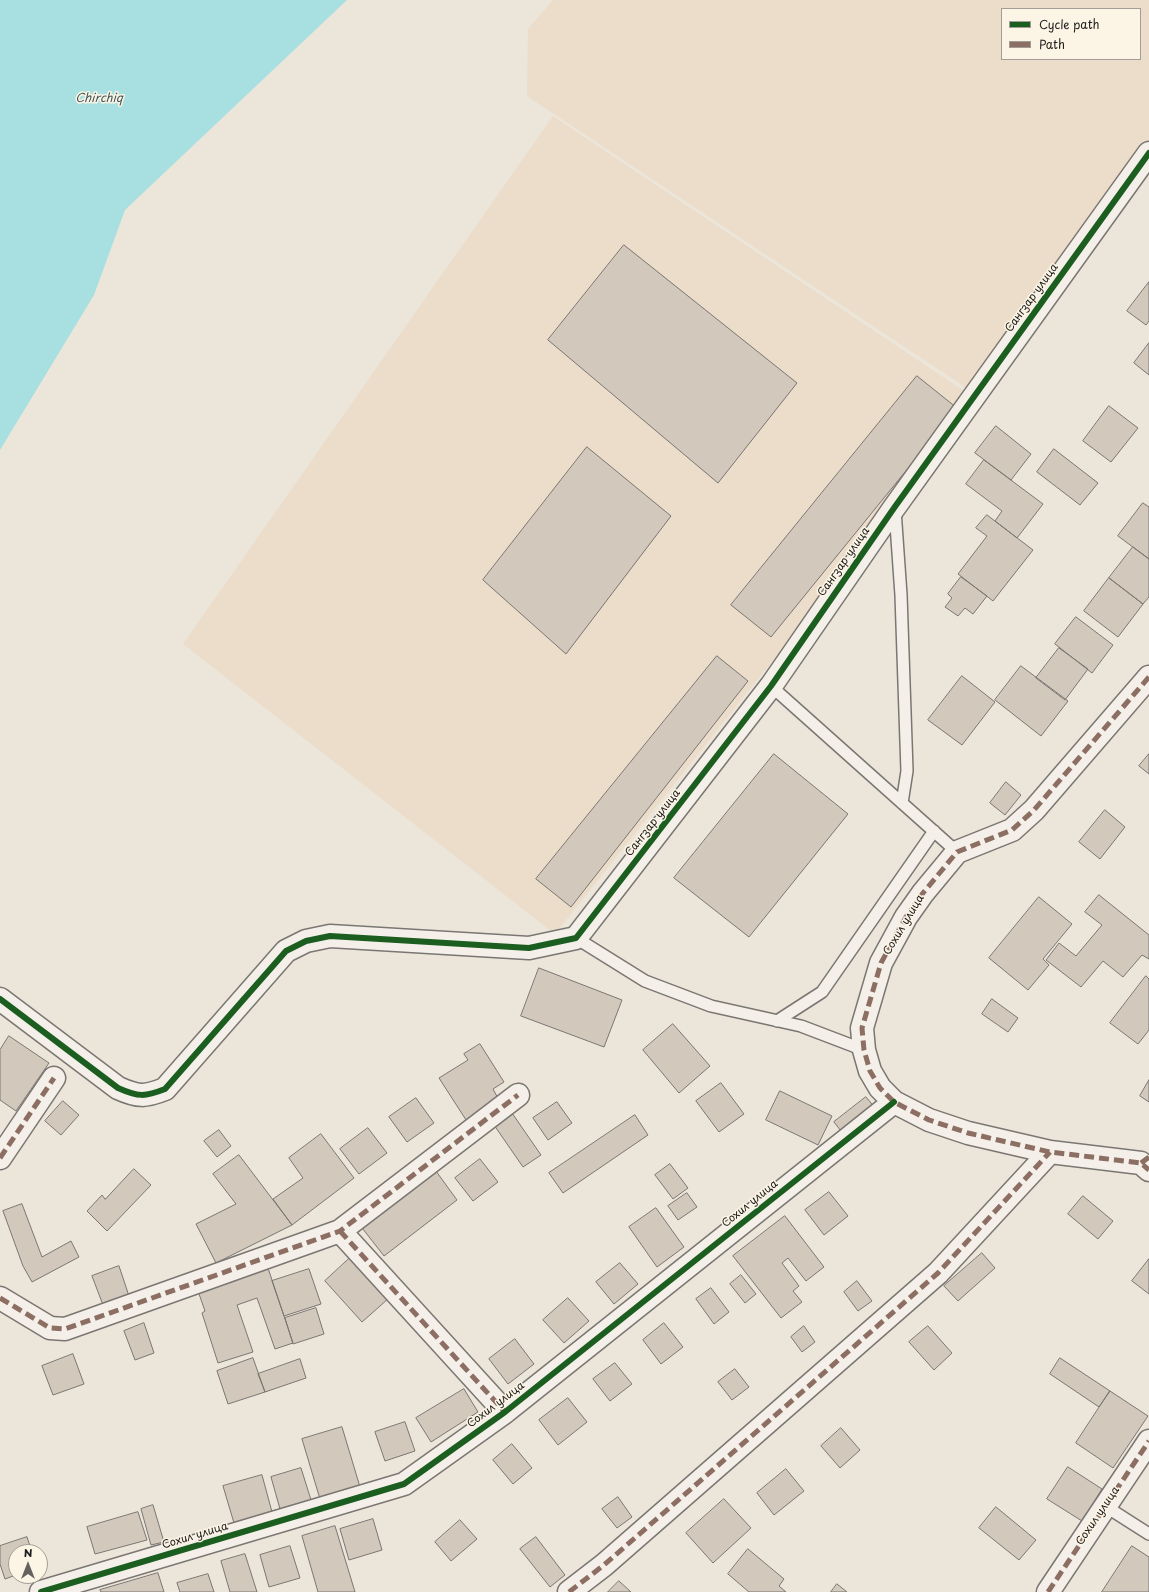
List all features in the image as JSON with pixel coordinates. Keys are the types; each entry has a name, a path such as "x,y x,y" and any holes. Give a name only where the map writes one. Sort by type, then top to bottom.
{"street":[{"name":"Сангзар улица","path":"576,938 771,686 894,508 1149,153"},
{"name":"Сохил улица","path":"41,1592 404,1484 505,1412 894,1102 880,1088 870,1071 864,1050 862,1028 881,963 906,917 939,872 957,852 1012,830 1034,810 1149,677"},
{"path":"0,999 118,1088 133,1095 149,1095 165,1089 286,951 306,941 330,936 529,948 576,938"},
{"path":"0,1158 54,1078"},
{"path":"0,1298 50,1328 65,1329 340,1230 518,1095"},
{"path":"894,1102 929,1120 968,1133 1050,1152 1146,1163"},
{"path":"569,1592 604,1565 938,1273 1050,1152"},
{"path":"340,1230 505,1412"},
{"name":"Сохил улица","path":"1048,1592 1149,1441"}],"lane":[{"path":"894,508 901,595 907,763 902,803"},
{"path":"771,686 957,852"},
{"path":"777,1021 822,992 934,831"},
{"path":"576,938 645,982 711,1006 801,1026 864,1050"},
{"path":"1105,1506 1149,1534"}],"shaded area":[{"path":"553,0 1149,0 1149,147 980,397 527,96 528,29"},
{"path":"553,116 979,401 555,934 183,644"}],"water":[{"name":"Chirchiq","path":"0,0 347,0 125,210 94,295 0,450"}],"building":[{"path":"624,245 797,383 718,483 548,340"},
{"path":"1149,282 1149,321 1146,325 1127,311"},
{"path":"1149,343 1149,375 1134,363"},
{"path":"917,376 957,408 771,637 731,605"},
{"path":"1109,406 1138,428 1111,462 1083,441"},
{"path":"996,426 1031,454 1011,480 975,453"},
{"path":"587,447 671,516 566,654 483,580"},
{"path":"1054,449 1098,483 1080,505 1037,472"},
{"path":"984,460 1043,504 1017,538 995,521 1002,511 966,484"},
{"path":"1143,503 1149,507 1149,559 1118,536"},
{"path":"987,515 1033,550 993,601 958,574 987,536 976,528"},
{"path":"1133,547 1149,559 1149,597 1143,604 1109,578"},
{"path":"961,577 987,596 973,614 965,608 958,616 945,607 952,598 948,594"},
{"path":"1109,578 1143,604 1118,637 1084,611"},
{"path":"1076,617 1113,645 1092,673 1055,644"},
{"path":"1059,648 1088,669 1065,700 1036,678"},
{"path":"717,656 748,681 571,907 536,879"},
{"path":"1021,666 1068,701 1041,736 995,700"},
{"path":"962,676 995,702 962,745 928,720"},
{"path":"774,754 848,814 749,937 674,878"},
{"path":"1149,754 1149,774 1139,766"},
{"path":"1006,782 1021,795 1005,815 990,803"},
{"path":"1105,810 1125,827 1100,859 1079,842"},
{"path":"1099,895 1149,935 1149,959 1142,955 1123,977 1103,961 1081,987 1046,960 1059,943 1076,956 1102,925 1085,912"},
{"path":"1039,897 1072,924 1043,959 1049,965 1028,990 989,958"},
{"path":"539,968 622,1000 604,1047 521,1016"},
{"path":"1146,976 1149,979 1149,1030 1138,1044 1110,1023"},
{"path":"992,999 1018,1018 1008,1032 982,1014"},
{"path":"673,1024 710,1066 679,1093 643,1050"},
{"path":"9,1036 49,1063 16,1111 0,1100 0,1050"},
{"path":"480,1044 504,1082 493,1089 500,1102 468,1123 439,1078 468,1060 464,1054"},
{"path":"1149,1080 1149,1102 1140,1096"},
{"path":"721,1083 744,1114 719,1132 696,1101"},
{"path":"780,1091 832,1116 818,1145 766,1120"},
{"path":"866,1097 876,1109 844,1135 834,1122"},
{"path":"416,1098 434,1123 407,1142 389,1117"},
{"path":"63,1101 79,1115 61,1135 45,1121"},
{"path":"557,1102 572,1123 548,1140 533,1118"},
{"path":"512,1113 541,1155 523,1167 494,1125"},
{"path":"635,1115 648,1135 563,1193 549,1173"},
{"path":"368,1128 387,1153 359,1174 340,1149"},
{"path":"219,1130 231,1146 217,1157 204,1141"},
{"path":"321,1134 354,1178 292,1225 273,1199 303,1178 289,1158"},
{"path":"239,1155 292,1225 216,1263 196,1224 236,1204 213,1174"},
{"path":"480,1159 498,1182 473,1201 455,1178"},
{"path":"670,1164 688,1188 673,1199 655,1175"},
{"path":"433,1167 457,1200 384,1256 359,1224"},
{"path":"134,1169 151,1185 107,1231 87,1211 102,1195 105,1199"},
{"path":"829,1192 848,1216 824,1235 805,1210"},
{"path":"687,1193 697,1207 678,1220 668,1206"},
{"path":"1083,1196 1113,1221 1098,1239 1068,1214"},
{"path":"22,1204 42,1257 71,1241 79,1257 32,1282 23,1266 3,1211"},
{"path":"656,1208 684,1247 657,1267 629,1227"},
{"path":"785,1216 824,1267 806,1281 788,1258 782,1263 799,1286 793,1291 802,1302 781,1318 733,1256"},
{"path":"982,1253 995,1268 958,1301 944,1286"},
{"path":"351,1257 389,1298 362,1322 325,1281"},
{"path":"1149,1259 1149,1294 1132,1281"},
{"path":"620,1263 638,1284 614,1304 596,1282"},
{"path":"119,1266 129,1296 103,1305 92,1276"},
{"path":"268,1268 293,1343 275,1349 257,1298 237,1305 253,1352 218,1363 202,1313 205,1311 198,1291"},
{"path":"309,1269 321,1304 284,1316 272,1281"},
{"path":"741,1275 756,1294 745,1303 730,1284"},
{"path":"857,1281 872,1301 858,1311 844,1292"},
{"path":"711,1288 729,1312 714,1324 696,1299"},
{"path":"568,1298 589,1321 564,1343 543,1320"},
{"path":"316,1308 324,1334 293,1344 285,1318"},
{"path":"144,1323 154,1353 135,1360 124,1331"},
{"path":"664,1323 683,1347 661,1364 643,1340"},
{"path":"804,1326 815,1342 802,1352 791,1337"},
{"path":"928,1326 952,1353 934,1370 909,1342"},
{"path":"515,1339 534,1364 508,1384 489,1359"},
{"path":"73,1354 84,1384 53,1395 42,1366"},
{"path":"253,1358 265,1392 228,1404 217,1371"},
{"path":"1060,1358 1110,1391 1099,1407 1050,1374"},
{"path":"300,1359 306,1378 265,1392 258,1374"},
{"path":"615,1363 632,1384 610,1401 593,1379"},
{"path":"735,1369 749,1387 732,1400 718,1382"},
{"path":"464,1389 478,1412 431,1442 416,1418"},
{"path":"1110,1391 1148,1416 1113,1468 1076,1443"},
{"path":"568,1398 587,1422 558,1445 539,1420"},
{"path":"405,1422 415,1451 385,1461 375,1432"},
{"path":"342,1427 360,1487 320,1499 302,1439"},
{"path":"841,1428 860,1450 840,1468 821,1446"},
{"path":"512,1444 532,1468 513,1484 493,1460"},
{"path":"1068,1467 1102,1489 1082,1521 1047,1499"},
{"path":"301,1468 311,1500 280,1509 271,1477"},
{"path":"786,1469 804,1491 774,1515 757,1493"},
{"path":"262,1475 272,1512 234,1523 223,1486"},
{"path":"618,1497 632,1517 617,1528 602,1509"},
{"path":"724,1499 751,1528 713,1563 686,1533"},
{"path":"153,1505 164,1542 151,1545 141,1509"},
{"path":"996,1507 1036,1540 1019,1560 979,1528"},
{"path":"138,1512 147,1540 95,1554 87,1527"},
{"path":"373,1519 382,1550 349,1560 340,1529"},
{"path":"460,1520 477,1539 451,1561 435,1542"},
{"path":"335,1526 355,1592 318,1592 302,1536"},
{"path":"27,1537 29,1544 8,1544 8,1578 5,1579 0,1564 0,1546"},
{"path":"536,1537 565,1575 550,1587 520,1549"},
{"path":"290,1546 300,1578 269,1587 260,1555"},
{"path":"1132,1546 1149,1557 1149,1592 1102,1592"},
{"path":"748,1549 784,1579 779,1586 786,1592 749,1592 728,1574"},
{"path":"245,1554 257,1592 230,1592 221,1561"},
{"path":"158,1573 164,1592 101,1592 100,1590"},
{"path":"208,1574 214,1592 180,1592 177,1583"},
{"path":"619,1581 631,1592 608,1592"},
{"path":"837,1584 847,1592 831,1592"}],"marked path":[{"path":"1149,677 1034,810 1012,830 957,852 923,893 906,917 881,963 862,1028 864,1050 870,1071 880,1088 894,1102 929,1120 968,1133 1050,1152 1141,1163 1149,1170"},
{"path":"0,1158 54,1078"},
{"path":"0,1298 50,1328 65,1329 340,1231 518,1095"},
{"path":"569,1592 604,1565 938,1273 1050,1152"},
{"path":"1141,1163 1149,1157"},
{"path":"340,1231 505,1412"},
{"path":"1048,1592 1149,1441"}],"cycle path":[{"path":"0,999 118,1088 131,1093 147,1095 165,1089 286,951 306,941 330,936 529,948 576,938 771,686 894,508 1149,153"},
{"path":"41,1592 404,1484 505,1412 894,1102"}]}
